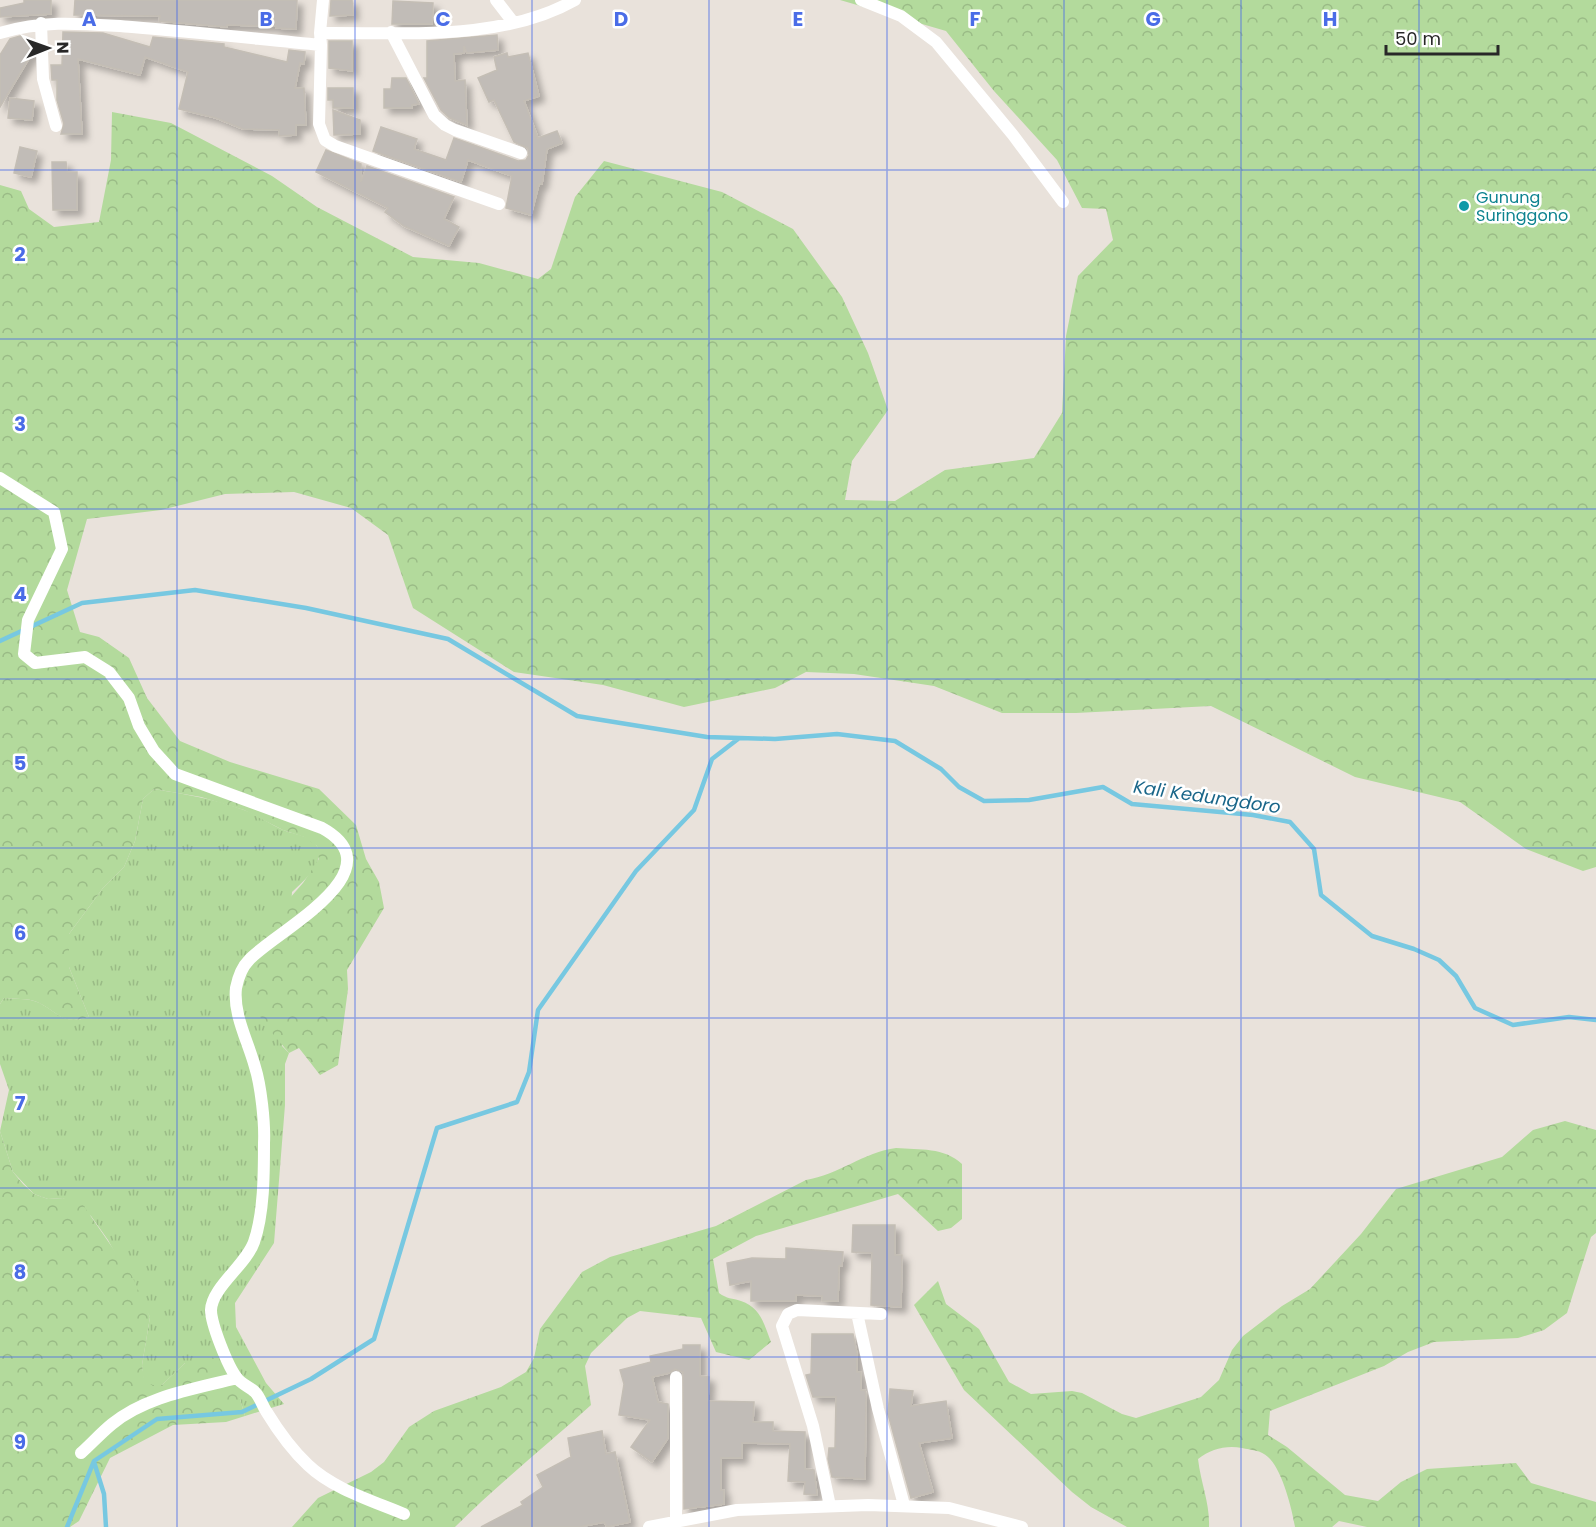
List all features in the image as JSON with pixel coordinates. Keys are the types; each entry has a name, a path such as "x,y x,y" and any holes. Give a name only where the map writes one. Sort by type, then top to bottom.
{"street":[{"path":"323,0 319,124 326,140 335,146 499,204"},
{"path":"496,0 513,22"},
{"path":"0,33 41,23 320,39 470,30 553,13 576,0"},
{"path":"861,0 902,16 936,42 1063,202"},
{"path":"41,23 43,79 56,126"},
{"path":"391,33 434,115 444,125 521,153"},
{"path":"0,478 54,512 62,549 28,620 24,654 35,663 85,657 109,672 129,698 139,726 154,751 175,774 322,828 340,840 345,852 345,868 333,892 323,904 251,957 244,965 236,987 237,1015 256,1070 264,1141 259,1220 254,1242 244,1261 214,1299 211,1310 218,1336 237,1378 256,1393 267,1412 308,1465 355,1493 405,1514"},
{"path":"830,1506 813,1426 782,1326 788,1314 796,1310 881,1314"},
{"path":"856,1313 878,1409 904,1505"},
{"path":"676,1377 676,1521"},
{"path":"81,1453 113,1423 146,1405 169,1395 237,1378"},
{"path":"649,1527 738,1510 904,1505 949,1508 1020,1527"}],"green space":[{"path":"840,0 1596,0 1596,867 1583,871 1526,849 1460,802 1355,777 1211,706 1076,713 1002,713 934,686 854,674 806,672 775,688 684,707 603,685 514,672 413,608 388,535 351,508 294,492 225,494 161,510 87,519 67,590 80,632 99,637 129,658 147,698 180,741 230,762 319,789 356,825 366,859 379,882 384,908 347,970 348,989 338,1065 320,1075 299,1048 289,1053 263,1022 252,1001 247,976 268,923 303,883 319,859 317,846 304,837 283,830 244,810 201,797 154,789 143,799 135,841 124,867 103,888 69,934 69,967 89,1017 67,1019 29,1000 4,998 0,1004 0,185 21,191 29,209 54,227 99,222 111,160 112,112 171,123 272,176 317,207 413,257 479,263 538,279 551,269 575,197 604,161 722,192 793,229 842,297 868,353 888,410 852,461 845,500 895,501 945,470 1034,458 1062,413 1066,336 1078,276 1113,240 1106,209 1082,208 1057,160 994,91 946,31"},
{"path":"154,789 211,800 244,810 281,829 308,839 317,846 319,851 314,868 292,892 282,1046 289,1053 285,1064 285,1105 274,1243 235,1303 236,1327 266,1383 284,1404 245,1416 240,1399 185,1363 162,1385 144,1386 142,1365 150,1317 108,1240 91,1216 63,1198 48,1199 34,1194 13,1172 0,1131 9,1090 0,1064 0,1004 4,998 29,1000 45,1006 66,1019 89,1017 69,967 69,934 103,888 124,867 135,841 143,799"},
{"path":"1565,1121 1596,1130 1596,1233 1591,1237 1567,1313 1544,1330 1518,1338 1434,1342 1408,1352 1384,1366 1270,1411 1268,1435 1287,1447 1345,1495 1378,1501 1401,1482 1427,1469 1516,1463 1531,1483 1596,1502 1596,1527 1367,1527 1339,1521 1332,1527 1295,1527 1286,1490 1273,1463 1259,1452 1230,1447 1213,1450 1198,1459 1209,1527 1127,1527 1091,1507 1072,1492 964,1390 914,1305 938,1281 946,1304 979,1329 1009,1382 1031,1394 1072,1391 1082,1393 1122,1414 1136,1418 1201,1397 1219,1380 1232,1350 1243,1336 1282,1306 1310,1289 1361,1234 1396,1189 1502,1157 1533,1130"},
{"path":"0,1131 13,1172 23,1184 34,1194 48,1199 63,1198 83,1205 132,1276 150,1317 142,1365 145,1385 162,1385 185,1363 212,1356 240,1399 245,1416 226,1422 173,1425 110,1458 79,1521 70,1527 0,1527"},
{"path":"896,1148 940,1152 962,1164 962,1219 951,1228 938,1231 898,1194 756,1236 713,1259 719,1293 753,1308 761,1317 771,1342 749,1360 716,1352 701,1318 640,1311 627,1318 591,1353 585,1366 591,1405 455,1527 292,1527 318,1498 371,1472 384,1462 409,1427 434,1411 501,1387 526,1372 534,1358 540,1329 582,1272 610,1257 716,1226 806,1180 884,1150"}],"building":[{"path":"24,0 51,0 51,14 0,17 0,8 24,3"},
{"path":"75,0 297,0 296,29 276,28 276,26 227,25 227,27 159,21 160,16 74,15"},
{"path":"331,0 352,0 353,15 330,16"},
{"path":"393,1 433,3 432,24 392,24"},
{"path":"63,32 103,33 150,47 153,37 224,44 224,47 287,62 289,50 305,52 304,64 300,63 295,88 304,88 306,125 296,125 296,135 279,136 279,130 243,129 216,118 179,109 188,72 145,57 140,75 78,59 82,134 61,134 64,124 57,100 57,80 52,80 51,65 62,65"},
{"path":"497,35 498,50 467,53 464,46 464,53 454,54 455,81 465,80 467,125 450,118 441,110 424,78 427,78 427,41"},
{"path":"20,36 34,44 34,50 0,107 0,55 10,39"},
{"path":"329,41 352,41 352,71 329,68"},
{"path":"507,53 508,57 528,53 539,96 524,101 538,138 557,131 562,143 547,149 542,184 539,184 531,215 506,208 512,176 468,160 461,182 373,151 381,127 417,139 414,149 446,160 454,138 518,161 526,160 529,155 528,148 514,142 494,100 489,102 478,78 497,70 494,57"},
{"path":"392,78 406,78 419,104 412,105 412,108 384,108 384,89 391,89"},
{"path":"328,88 353,88 353,108 333,108 333,100 328,100"},
{"path":"10,98 34,101 32,120 8,118"},
{"path":"333,110 360,120 360,134 334,135"},
{"path":"20,147 37,151 31,177 14,173"},
{"path":"326,150 361,164 361,182 367,166 454,197 444,219 459,227 449,246 404,226 385,212 388,208 316,172"},
{"path":"52,162 66,162 67,172 77,172 77,210 53,210"},
{"path":"853,1225 895,1225 895,1255 902,1255 901,1307 871,1305 872,1253 852,1252"},
{"path":"786,1248 843,1252 842,1266 839,1266 838,1301 822,1301 822,1296 796,1295 796,1301 751,1301 751,1281 730,1285 727,1263 752,1258 786,1259"},
{"path":"812,1334 853,1334 857,1354 857,1372 861,1372 861,1390 865,1390 866,1394 865,1479 832,1477 828,1459 829,1448 835,1448 836,1397 813,1397 806,1375 811,1374"},
{"path":"683,1345 700,1345 700,1376 709,1377 708,1401 754,1402 753,1422 773,1422 773,1431 805,1432 805,1469 814,1470 817,1495 804,1494 805,1482 788,1481 790,1444 742,1443 742,1458 721,1458 721,1490 724,1490 724,1504 684,1509 683,1372 675,1369 669,1373 652,1377 658,1402 668,1404 668,1438 652,1462 631,1447 650,1420 619,1415 624,1384 620,1370 651,1362 650,1356 683,1349"},
{"path":"890,1389 913,1391 911,1406 946,1401 952,1438 919,1443 933,1492 911,1498 888,1414"},
{"path":"602,1431 606,1454 615,1452 630,1522 607,1527 604,1522 579,1527 481,1527 523,1505 521,1502 543,1487 537,1475 571,1457 568,1438"}],"waterway":[{"name":"Kali Kedungdoro","path":"0,641 82,603 195,590 306,608 448,639 577,716 707,737 775,739 837,734 895,741 941,769 959,787 984,801 1029,800 1103,787 1132,804 1253,815 1290,822 1314,849 1321,895 1372,936 1414,949 1439,960 1456,976 1475,1008 1513,1025 1569,1017 1596,1020"},
{"path":"67,1527 94,1461 157,1419 242,1412 311,1379 374,1339 437,1128 517,1102 529,1072 538,1010 636,871 694,810 712,759 738,739"},
{"path":"94,1462 104,1494 106,1527"}],"place":[{"name":"Gunung Suringgono","path":"1464,206"}]}
